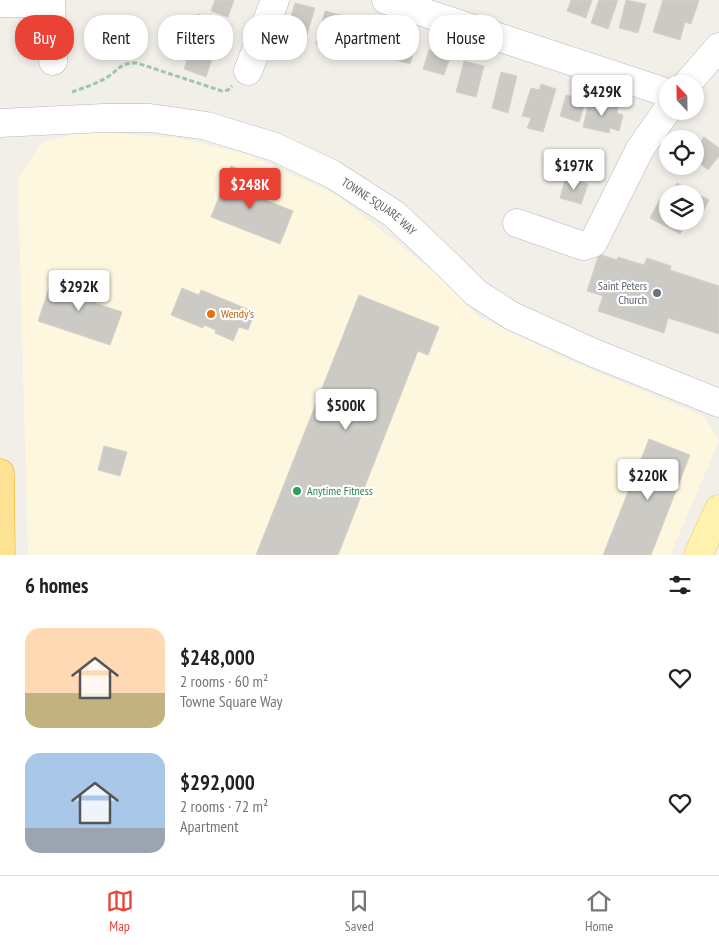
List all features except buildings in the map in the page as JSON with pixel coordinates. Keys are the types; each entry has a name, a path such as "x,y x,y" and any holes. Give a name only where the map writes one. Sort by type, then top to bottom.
{"highway":[{"path":"0,473 1,555"}],"main road":[{"path":"698,555 719,509"}],"street":[{"path":"248,71 275,0"},
{"path":"386,0 659,90"},
{"path":"0,3 51,3 53,61"},
{"path":"695,75 719,47"},
{"name":"TOWNE SQUARE WAY","path":"0,123 104,118 150,118 207,126 275,147 332,174 394,214 476,293 512,316 594,353 719,402"},
{"path":"517,223 583,246 594,243 640,149 661,120"}],"path":[{"path":"72,92 105,79 122,65 128,63 137,63 222,91 228,90"}],"shaded area":[{"path":"84,131 177,138 246,154 335,194 433,271 478,316 568,360 705,417 719,441 670,555 28,555 18,180 41,143"}],"place":[{"name":"Saint Peters Church","path":"657,293"},
{"name":"Wendy's","path":"211,314"},
{"name":"Anytime Fitness","path":"297,491"}]}
